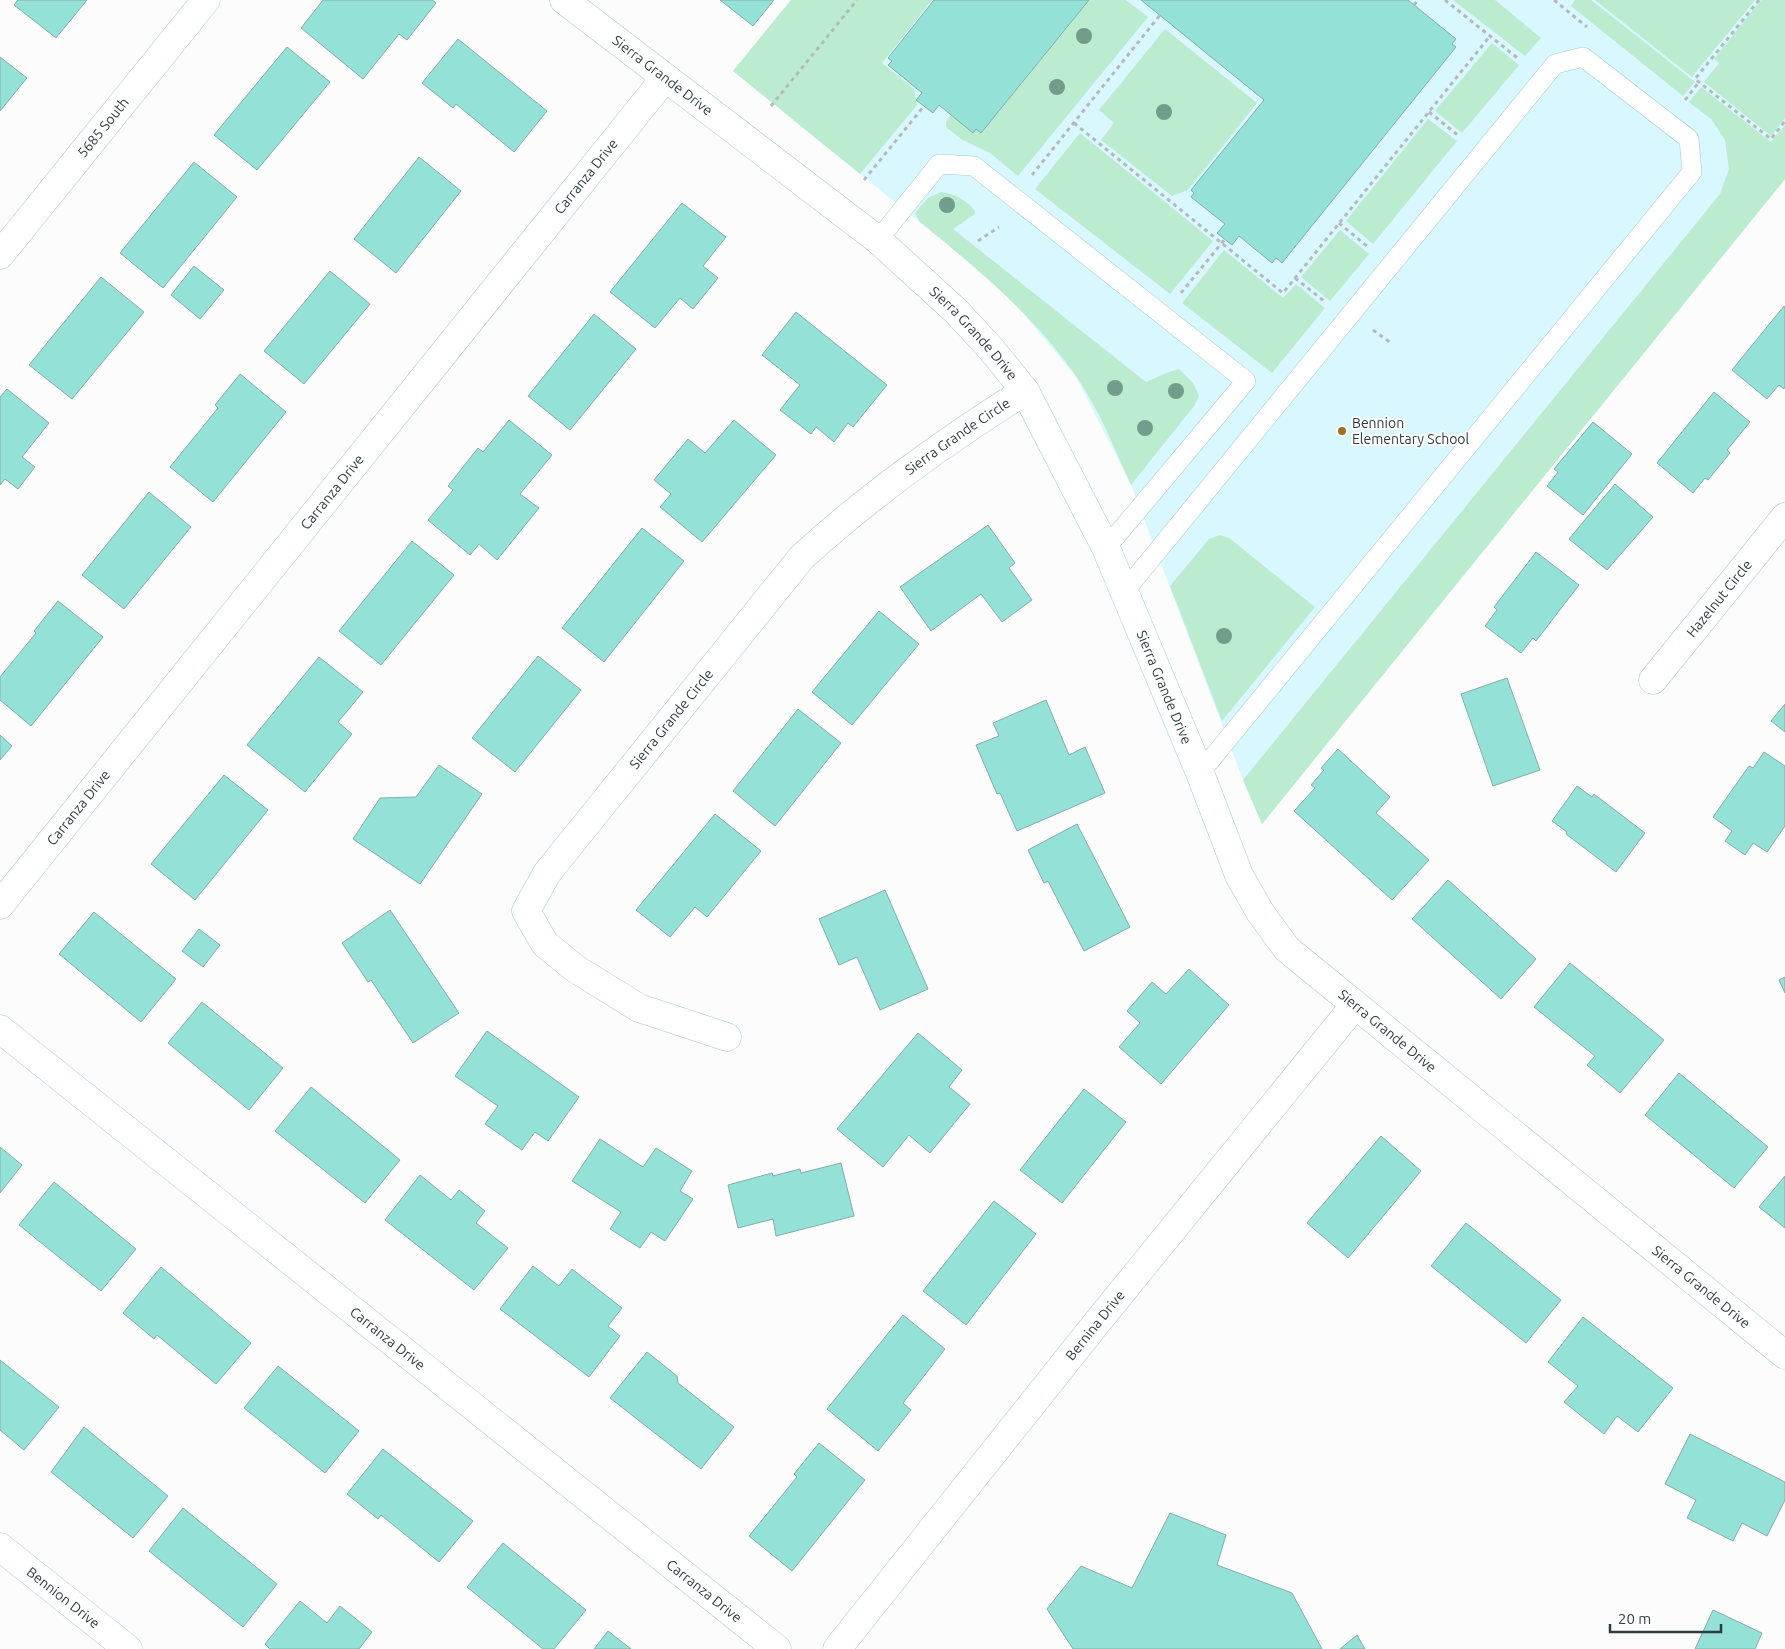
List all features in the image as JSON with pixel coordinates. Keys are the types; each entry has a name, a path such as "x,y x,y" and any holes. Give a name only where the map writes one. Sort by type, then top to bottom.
{"street":[{"name":"5685 South","path":"0,255 206,0"},
{"name":"Sierra Grande Drive","path":"564,0 878,240 956,311 992,350 1025,391 1106,548 1200,773 1239,875 1260,912 1288,949 1785,1355"},
{"name":"Carranza Drive","path":"0,905 665,78"},
{"name":"Sierra Grande Circle","path":"728,1037 638,1008 576,970 545,944 526,911 547,873 802,557 842,521 885,488 971,425 1025,391"},
{"name":"Hazelnut Circle","path":"1653,680 1785,517"},
{"name":"Bernina Drive","path":"837,1649 1101,1317 1355,1005"},
{"name":"Carranza Drive","path":"0,1029 777,1649"},
{"name":"Bennion Drive","path":"0,1547 128,1649"}],"lane":[{"path":"1124,592 1555,64 1583,57 1689,139 1692,172 1200,773"},
{"path":"878,240 939,164 974,166 1246,381 1106,548"}],"path":[{"path":"771,106 856,0"},
{"path":"1414,5 1418,0"},
{"path":"1445,0 1527,65"},
{"path":"1554,0 1587,27"},
{"path":"1759,0 1696,79 1771,139 1785,121"},
{"path":"1028,180 1160,15"},
{"path":"1074,123 1283,293 1490,36"},
{"path":"1682,104 1699,82"},
{"path":"864,180 924,106"},
{"path":"1429,112 1466,141"},
{"path":"1339,223 1368,247"},
{"path":"978,241 999,227"},
{"path":"1179,295 1225,239"},
{"path":"1295,278 1325,301"},
{"path":"1373,329 1391,343"}],"shaded area":[{"name":"Bennion Elementary School","path":"791,0 1785,0 1785,179 1262,824 1243,780 1131,485 1076,377 1017,306 991,280 733,71"}],"green space":[{"path":"791,0 932,0 882,63 914,89 917,105 860,174 733,71"},
{"path":"1089,0 1126,0 1148,17 1018,176 990,153 961,139 946,127 946,122 951,114 973,133 976,129 981,133"},
{"path":"1453,0 1495,0 1541,38 1525,56"},
{"path":"1575,0 1591,0 1695,82 1683,96 1571,6"},
{"path":"1595,0 1755,0 1692,77"},
{"path":"1761,0 1785,0 1785,118 1771,136 1704,82 1719,63 1714,59"},
{"path":"1165,29 1257,103 1188,190 1172,196 1101,140 1114,123 1099,110"},
{"path":"1492,43 1519,65 1462,133 1435,111"},
{"path":"1701,87 1771,142 1785,125 1785,179 1262,824 1243,780 1720,194 1729,169 1725,140 1712,120 1689,102"},
{"path":"1428,119 1457,141 1373,244 1346,221"},
{"path":"1080,133 1213,241 1170,294 1035,189"},
{"path":"941,192 960,198 975,211 975,214 953,229 1146,382 1179,369 1193,383 1199,396 1194,406 1131,485 1092,401 1059,353 1003,293 919,221 915,213 928,198"},
{"path":"1340,230 1369,254 1330,301 1301,277"},
{"path":"1224,250 1283,298 1296,284 1325,308 1272,373 1182,303"},
{"path":"1220,535 1229,538 1315,607 1222,721 1170,586 1209,539"}],"building":[{"path":"18,0 87,0 56,38 14,5"},
{"path":"323,0 432,0 436,3 407,40 399,34 363,79 301,28"},
{"path":"720,0 774,0 753,26"},
{"path":"934,0 1089,0 981,133 976,129 973,133 939,105 933,113 916,100 922,93 888,65 892,61 888,58"},
{"path":"1141,0 1408,0 1456,39 1452,44 1456,47 1282,263 1276,258 1272,263 1239,236 1232,245 1217,233 1225,224 1191,197 1194,193 1191,190 1264,100"},
{"path":"458,39 547,111 514,152 456,104 453,108 422,83"},
{"path":"287,47 330,82 257,170 214,135"},
{"path":"0,57 27,78 0,111"},
{"path":"419,157 461,191 396,273 354,239"},
{"path":"194,162 237,197 163,288 120,253"},
{"path":"682,203 726,237 703,266 718,278 693,309 680,298 655,328 610,292"},
{"path":"194,266 224,290 200,319 171,295"},
{"path":"330,271 370,304 304,384 264,351"},
{"path":"101,277 144,312 72,399 29,365"},
{"path":"1784,306 1785,387 1784,389 1779,385 1767,399 1732,370"},
{"path":"796,312 887,385 853,427 848,423 834,442 816,427 811,434 780,410 800,385 762,355"},
{"path":"594,314 636,349 570,430 528,396"},
{"path":"240,374 286,412 213,502 170,467 218,408 215,405"},
{"path":"7,389 49,423 22,457 35,467 18,489 5,479 0,485 0,397"},
{"path":"1714,392 1750,422 1727,450 1730,453 1708,480 1705,478 1693,493 1657,463"},
{"path":"509,420 552,455 520,494 539,508 497,560 479,544 470,555 428,520 453,490 448,486 478,448 483,452"},
{"path":"734,420 776,455 702,542 660,507 671,494 654,480 688,439 705,453"},
{"path":"1593,422 1632,454 1583,515 1547,486 1558,472 1554,469"},
{"path":"1615,484 1653,517 1607,570 1569,539"},
{"path":"149,492 191,527 124,609 82,575"},
{"path":"988,525 1015,563 1009,568 1032,600 1002,622 981,594 931,631 900,587"},
{"path":"642,528 684,561 604,662 562,628"},
{"path":"412,541 454,575 381,665 339,631"},
{"path":"1536,552 1579,585 1536,641 1533,638 1521,653 1485,626 1497,610 1494,607"},
{"path":"58,601 103,637 31,726 0,700 0,677 36,633 34,631"},
{"path":"879,611 919,644 852,725 812,692"},
{"path":"538,656 581,690 515,772 472,738"},
{"path":"319,657 363,692 338,722 352,734 305,792 247,745"},
{"path":"1507,678 1540,770 1493,786 1461,694"},
{"path":"1046,700 1069,755 1085,747 1105,793 1017,831 1000,793 997,794 976,745 999,736 993,723"},
{"path":"1785,704 1785,732 1771,721"},
{"path":"798,709 841,743 775,826 733,791"},
{"path":"0,735 12,746 0,760"},
{"path":"1338,749 1390,797 1376,813 1429,860 1392,900 1294,811 1315,788 1311,785 1324,770 1321,768"},
{"path":"1764,752 1785,766 1785,826 1767,852 1753,843 1745,855 1725,841 1732,831 1713,817 1749,766 1753,768"},
{"path":"439,765 482,794 420,884 353,839 380,798 416,797"},
{"path":"224,775 268,810 195,900 151,864"},
{"path":"1577,786 1592,797 1594,794 1645,833 1616,872 1552,821"},
{"path":"715,814 761,851 707,917 695,907 670,937 636,910"},
{"path":"1077,824 1130,927 1084,951 1048,881 1044,883 1028,850"},
{"path":"1448,880 1536,959 1501,999 1412,919"},
{"path":"885,890 928,989 880,1010 857,957 839,965 819,919"},
{"path":"390,910 459,1013 413,1043 371,980 368,982 342,943"},
{"path":"94,912 176,979 141,1022 59,954"},
{"path":"199,929 220,945 203,967 182,951"},
{"path":"1570,963 1664,1040 1620,1093 1587,1065 1595,1056 1534,1007"},
{"path":"1189,969 1229,1005 1161,1084 1119,1047 1140,1023 1127,1011 1152,982 1166,994"},
{"path":"1785,977 1785,993 1779,980"},
{"path":"202,1002 283,1068 249,1110 168,1043"},
{"path":"487,1031 579,1097 548,1141 535,1132 522,1150 485,1124 498,1106 455,1076"},
{"path":"918,1033 962,1070 949,1087 970,1104 930,1153 909,1135 883,1167 837,1129"},
{"path":"1679,1073 1768,1147 1734,1188 1645,1115"},
{"path":"311,1087 400,1160 365,1203 275,1131"},
{"path":"1084,1089 1126,1122 1062,1203 1020,1170"},
{"path":"1381,1136 1421,1171 1348,1258 1307,1223"},
{"path":"600,1139 643,1167 656,1148 692,1171 680,1191 693,1199 665,1241 651,1232 640,1248 610,1229 621,1212 572,1181"},
{"path":"0,1147 22,1165 0,1193"},
{"path":"841,1163 854,1216 776,1236 773,1219 738,1228 728,1185 772,1173 773,1176 800,1169 801,1173"},
{"path":"420,1175 451,1200 459,1190 485,1211 476,1223 508,1248 474,1290 385,1220"},
{"path":"1785,1176 1785,1228 1759,1207"},
{"path":"54,1182 136,1249 101,1291 19,1225"},
{"path":"994,1201 1036,1234 966,1325 923,1291"},
{"path":"1466,1223 1561,1300 1526,1343 1431,1266"},
{"path":"533,1266 559,1286 572,1269 622,1308 608,1326 620,1336 589,1377 500,1309"},
{"path":"161,1267 251,1343 216,1384 157,1335 154,1339 123,1313"},
{"path":"903,1315 945,1349 903,1403 911,1410 878,1451 827,1409"},
{"path":"1583,1317 1673,1388 1638,1432 1617,1416 1604,1434 1564,1402 1578,1386 1548,1362"},
{"path":"647,1352 677,1376 678,1383 734,1427 701,1469 610,1398"},
{"path":"0,1360 59,1407 24,1450 0,1430"},
{"path":"278,1366 359,1431 325,1473 244,1408"},
{"path":"84,1427 168,1496 133,1538 51,1472"},
{"path":"1690,1434 1785,1482 1785,1500 1767,1536 1742,1523 1733,1541 1687,1518 1696,1500 1665,1484"},
{"path":"819,1443 865,1480 792,1571 749,1536 797,1477 794,1474"},
{"path":"383,1449 473,1521 439,1562 381,1515 378,1519 347,1494"},
{"path":"183,1508 277,1584 243,1627 149,1551"},
{"path":"1170,1513 1226,1535 1217,1565 1292,1593 1322,1649 1073,1649 1047,1609 1081,1566 1132,1588"},
{"path":"503,1543 586,1610 554,1649 543,1649 467,1587"},
{"path":"300,1601 327,1623 340,1606 372,1632 359,1649 270,1649 265,1644"},
{"path":"1713,1610 1762,1633 1755,1649 1695,1649"},
{"path":"608,1631 631,1649 594,1649"},
{"path":"1357,1635 1365,1649 1340,1649"}],"place":[{"name":"Bennion Elementary School","path":"1342,431"}]}
